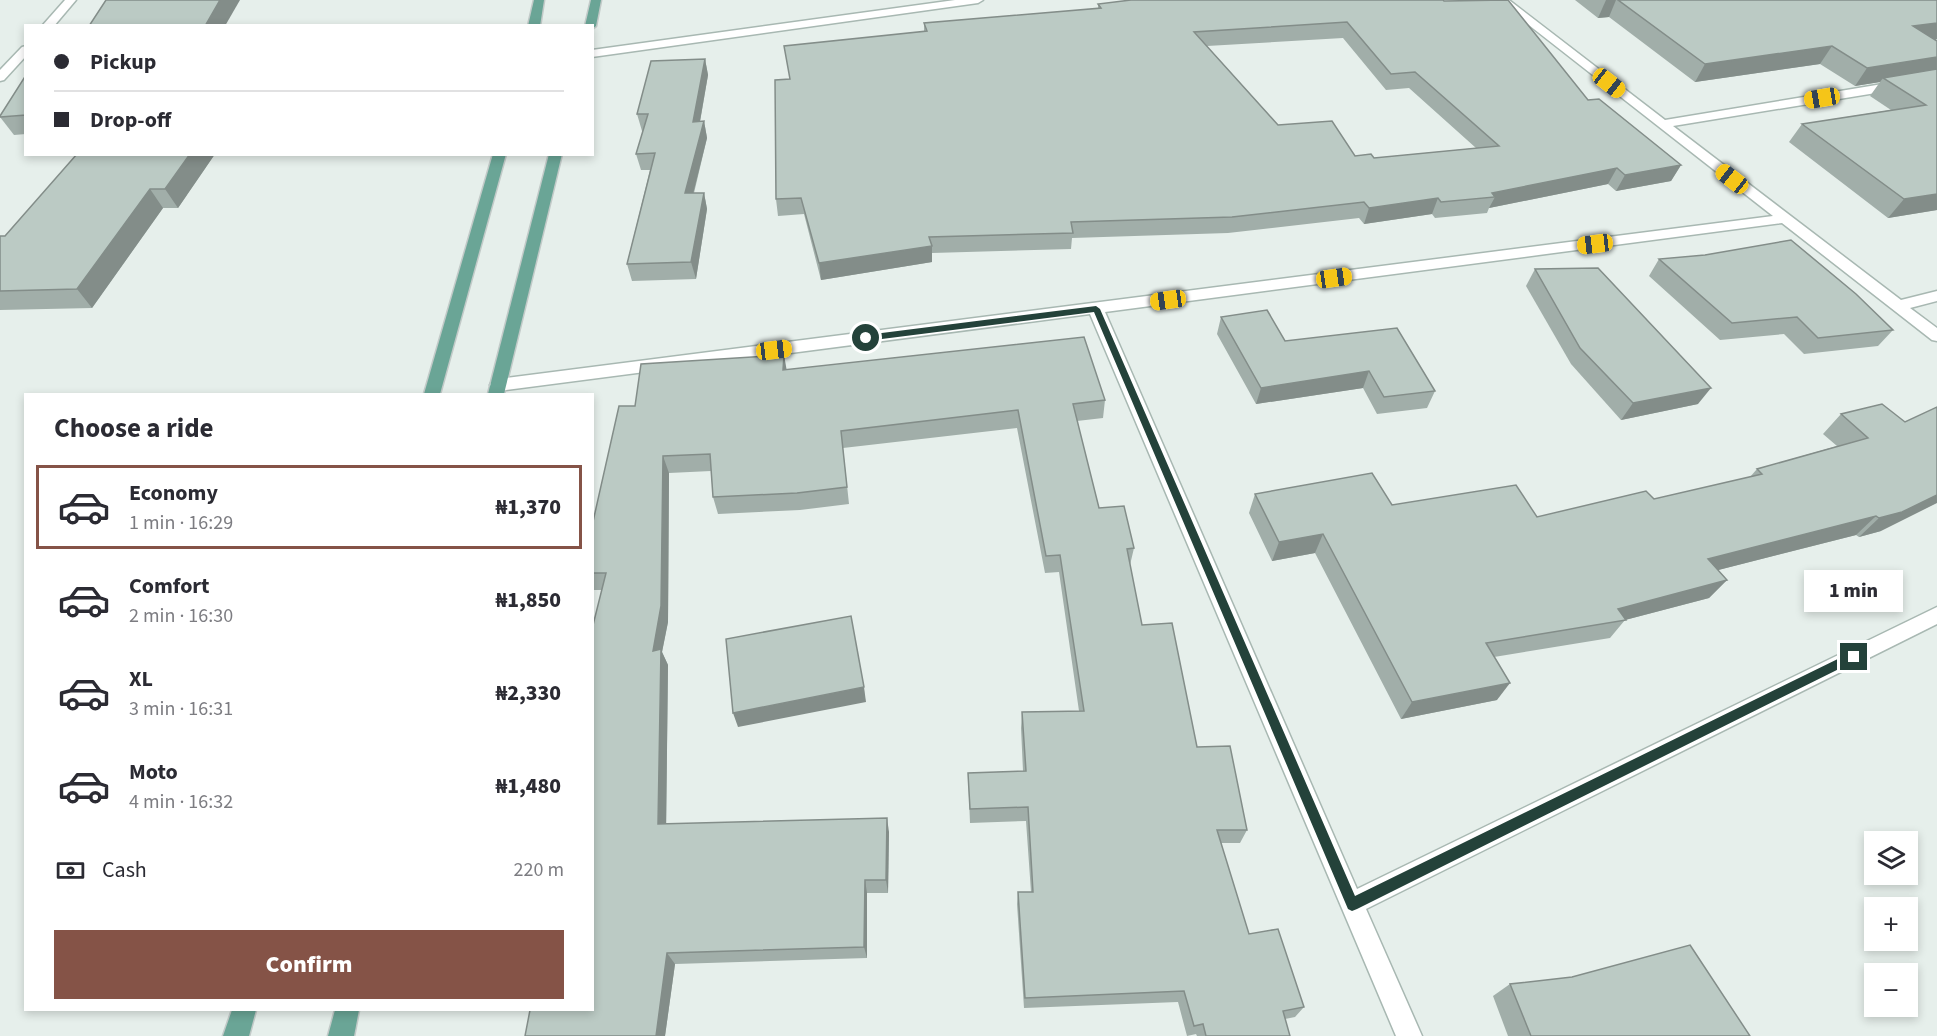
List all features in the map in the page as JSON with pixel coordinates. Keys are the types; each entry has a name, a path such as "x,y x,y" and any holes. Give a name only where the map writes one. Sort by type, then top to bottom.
{"main road":[{"path":"534,24 539,0"},
{"path":"590,24 596,0"},
{"path":"432,393 499,156"},
{"path":"497,390 556,156"},
{"path":"236,1036 244,1011"},
{"path":"341,1036 347,1011"}],"street":[{"path":"49,24 71,0"},
{"path":"594,54 978,0"},
{"path":"1502,0 1937,336"},
{"path":"0,77 24,51"},
{"path":"1662,124 1937,79"},
{"path":"497,390 1784,219"},
{"path":"1898,306 1937,296"},
{"path":"1096,309 1409,1036"},
{"path":"1352,904 1937,615"}],"building":[{"path":"106,0 220,0 206,24 90,24"},
{"path":"1131,0 1508,0 1588,100 1599,99 1681,165 1625,175 1617,168 1492,193 1495,197 1441,202 1438,198 1369,208 1364,202 1232,217 1071,222 1073,233 929,237 932,246 819,263 801,198 776,199 775,80 790,79 784,46 927,31 924,23 1101,8 1098,4","holes":["1347,22 1391,74 1415,72 1499,146 1374,158 1371,154 1355,156 1332,121 1278,125 1194,32"]},
{"path":"1618,0 1937,0 1937,23 1913,26 1937,41 1937,57 1867,68 1832,46 1705,64"},
{"path":"705,59 693,122 704,121 685,193 704,193 691,262 627,264 655,153 636,154 648,114 637,114 651,61"},
{"path":"1937,69 1937,194 1904,199 1802,124 1926,105 1883,78"},
{"path":"24,78 24,115 0,116"},
{"path":"75,156 189,156 165,189 150,189 77,289 0,291 0,236 5,236"},
{"path":"1791,240 1856,294 1893,330 1818,338 1797,317 1732,323 1659,259 1705,255"},
{"path":"1598,268 1711,388 1633,403 1580,348 1535,269"},
{"path":"1267,310 1285,341 1397,328 1435,391 1384,397 1369,371 1261,388 1221,317"},
{"path":"1084,337 1105,400 1073,404 1099,508 1124,506 1134,548 1127,549 1142,625 1172,623 1197,747 1230,746 1247,830 1217,830 1249,934 1278,929 1304,1007 1283,1011 1290,1036 1206,1036 1203,1024 1194,1026 1184,991 1025,998 1018,892 1033,892 1028,807 970,809 968,773 1026,771 1022,712 1084,711 1060,555 1046,556 1018,410 841,431 847,487 797,493 713,497 710,454 663,456 661,606 653,651 661,649 658,824 887,818 886,880 865,880 864,947 667,953 656,1036 525,1036 530,1011 594,1011 594,621 606,573 594,573 594,517 619,406 635,406 641,364 784,355 783,370"},
{"path":"1882,404 1905,422 1937,407 1937,495 1902,512 1879,518 1876,516 1708,559 1727,580 1618,609 1626,620 1486,643 1510,683 1412,702 1323,534 1279,542 1255,494 1372,473 1392,505 1516,485 1537,517 1646,491 1654,499 1762,474 1757,469 1868,438 1841,414"},
{"path":"851,616 864,687 733,713 726,639"},
{"path":"1690,945 1750,1036 1531,1036 1510,984 1572,977"}],"route":[{"path":"866,338 1096,309 1352,904 1854,657"}]}
